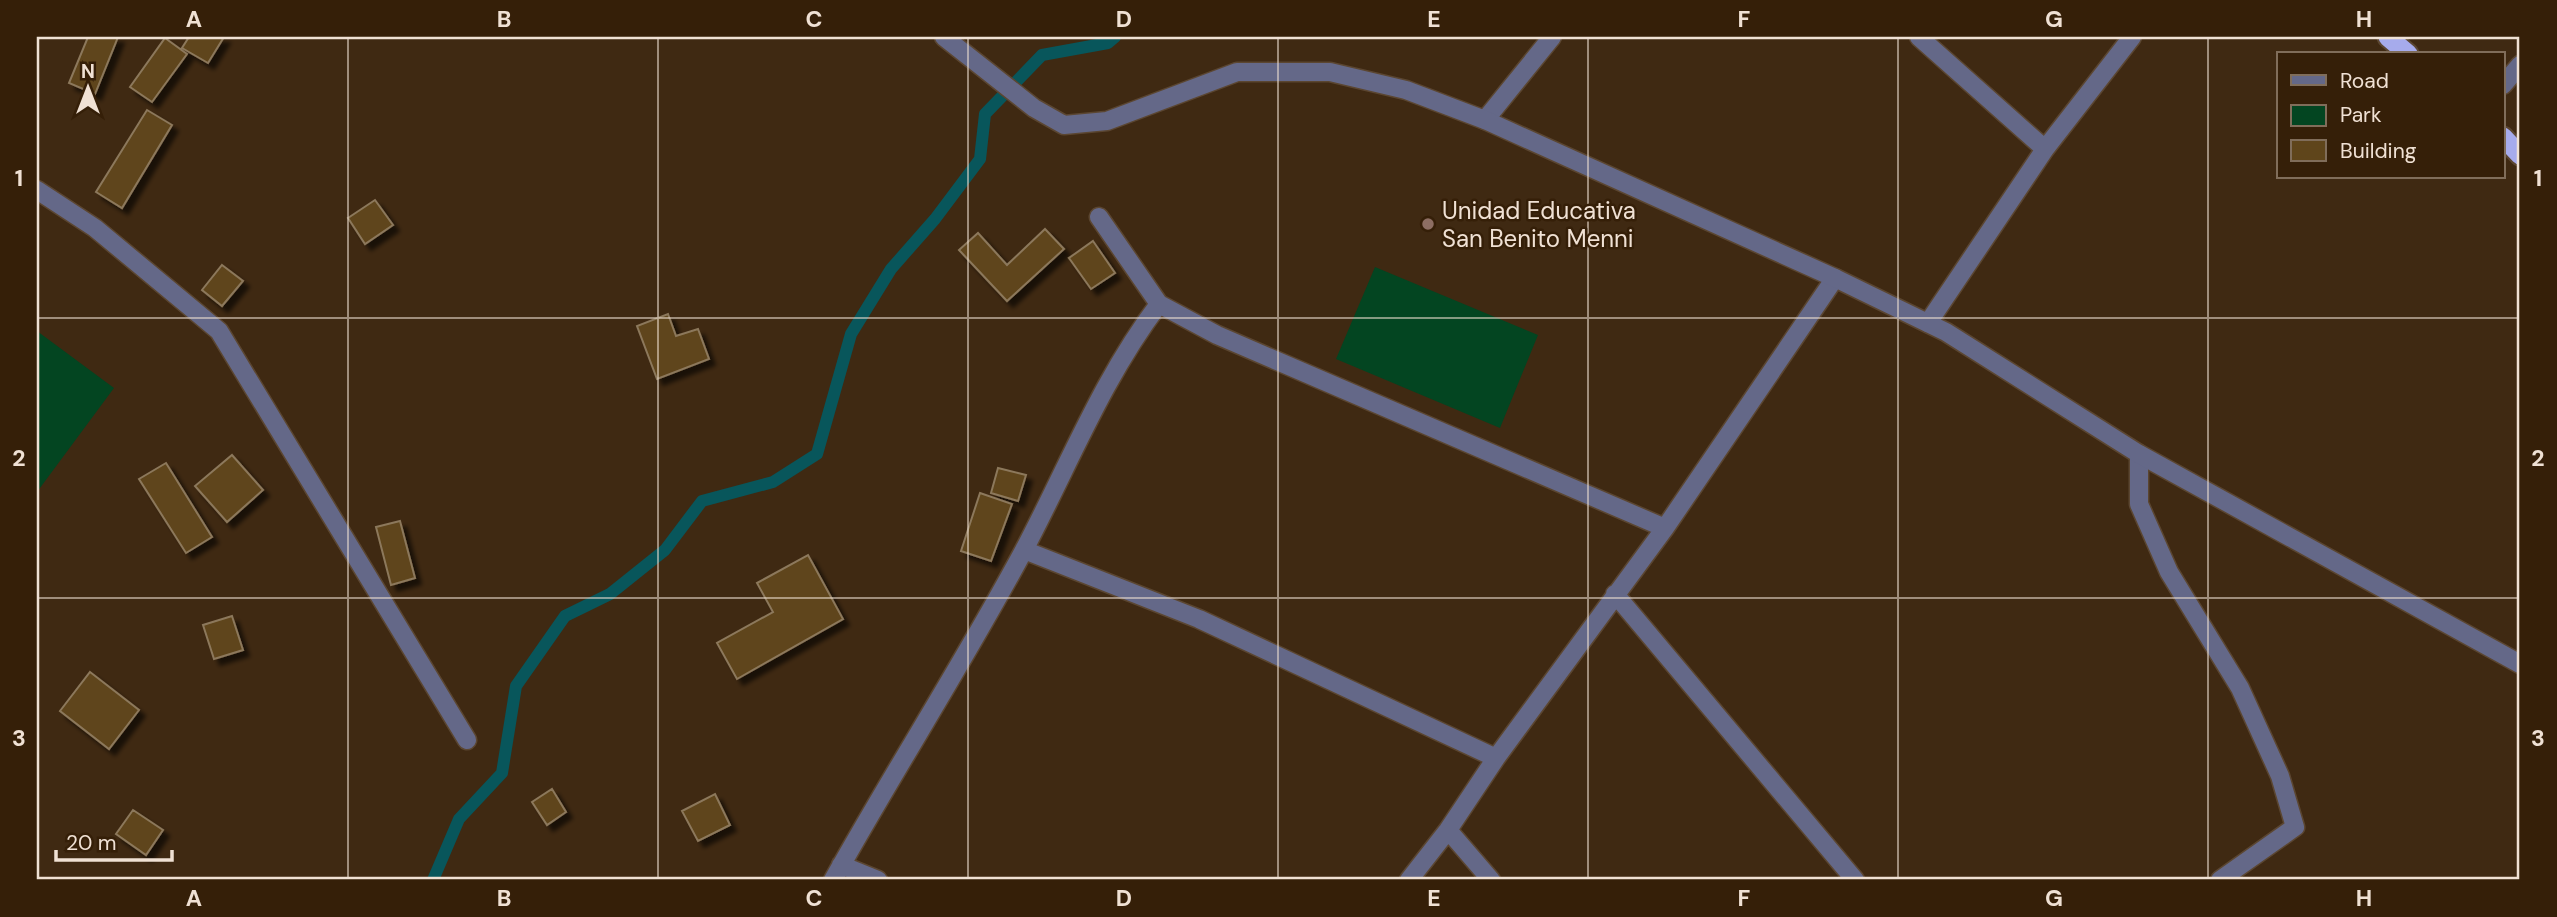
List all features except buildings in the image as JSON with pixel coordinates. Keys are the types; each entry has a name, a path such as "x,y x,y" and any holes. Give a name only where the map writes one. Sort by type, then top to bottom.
{"highway":[{"path":"2388,37 2406,52"},
{"path":"2504,138 2520,155"}],"street":[{"path":"944,37 1034,108 1064,125 1107,121 1237,72 1330,72 1406,90 1485,120 1835,278 1946,332 2139,454 2520,664"},
{"path":"1485,120 1552,37"},
{"path":"1919,37 2045,149"},
{"path":"1928,323 2045,149 2132,37"},
{"path":"2504,84 2520,65"},
{"path":"37,190 94,228 219,331 467,740"},
{"path":"1099,216 1159,304 1217,335 1665,528"},
{"path":"1409,880 1448,830 1496,758 1665,528 1835,278"},
{"path":"878,880 837,873 1024,550 1105,388 1134,337 1159,304"},
{"path":"2139,454 2139,503 2169,572 2240,688 2280,776 2295,827 2220,880"},
{"path":"1024,550 1199,619 1496,758"},
{"path":"1615,594 1855,880"},
{"path":"1448,830 1491,880"}],"green space":[{"path":"1375,267 1538,335 1500,428 1336,359"},
{"path":"37,331 114,388 37,492"}],"waterway":[{"path":"433,880 459,819 502,773 516,686 565,616 610,594 665,550 702,501 773,482 817,454 851,334 891,269 935,219 980,159 985,114 1042,55 1108,43 1115,37"}],"place":[{"name":"Unidad Educativa San Benito Menni","path":"1428,224"}]}
